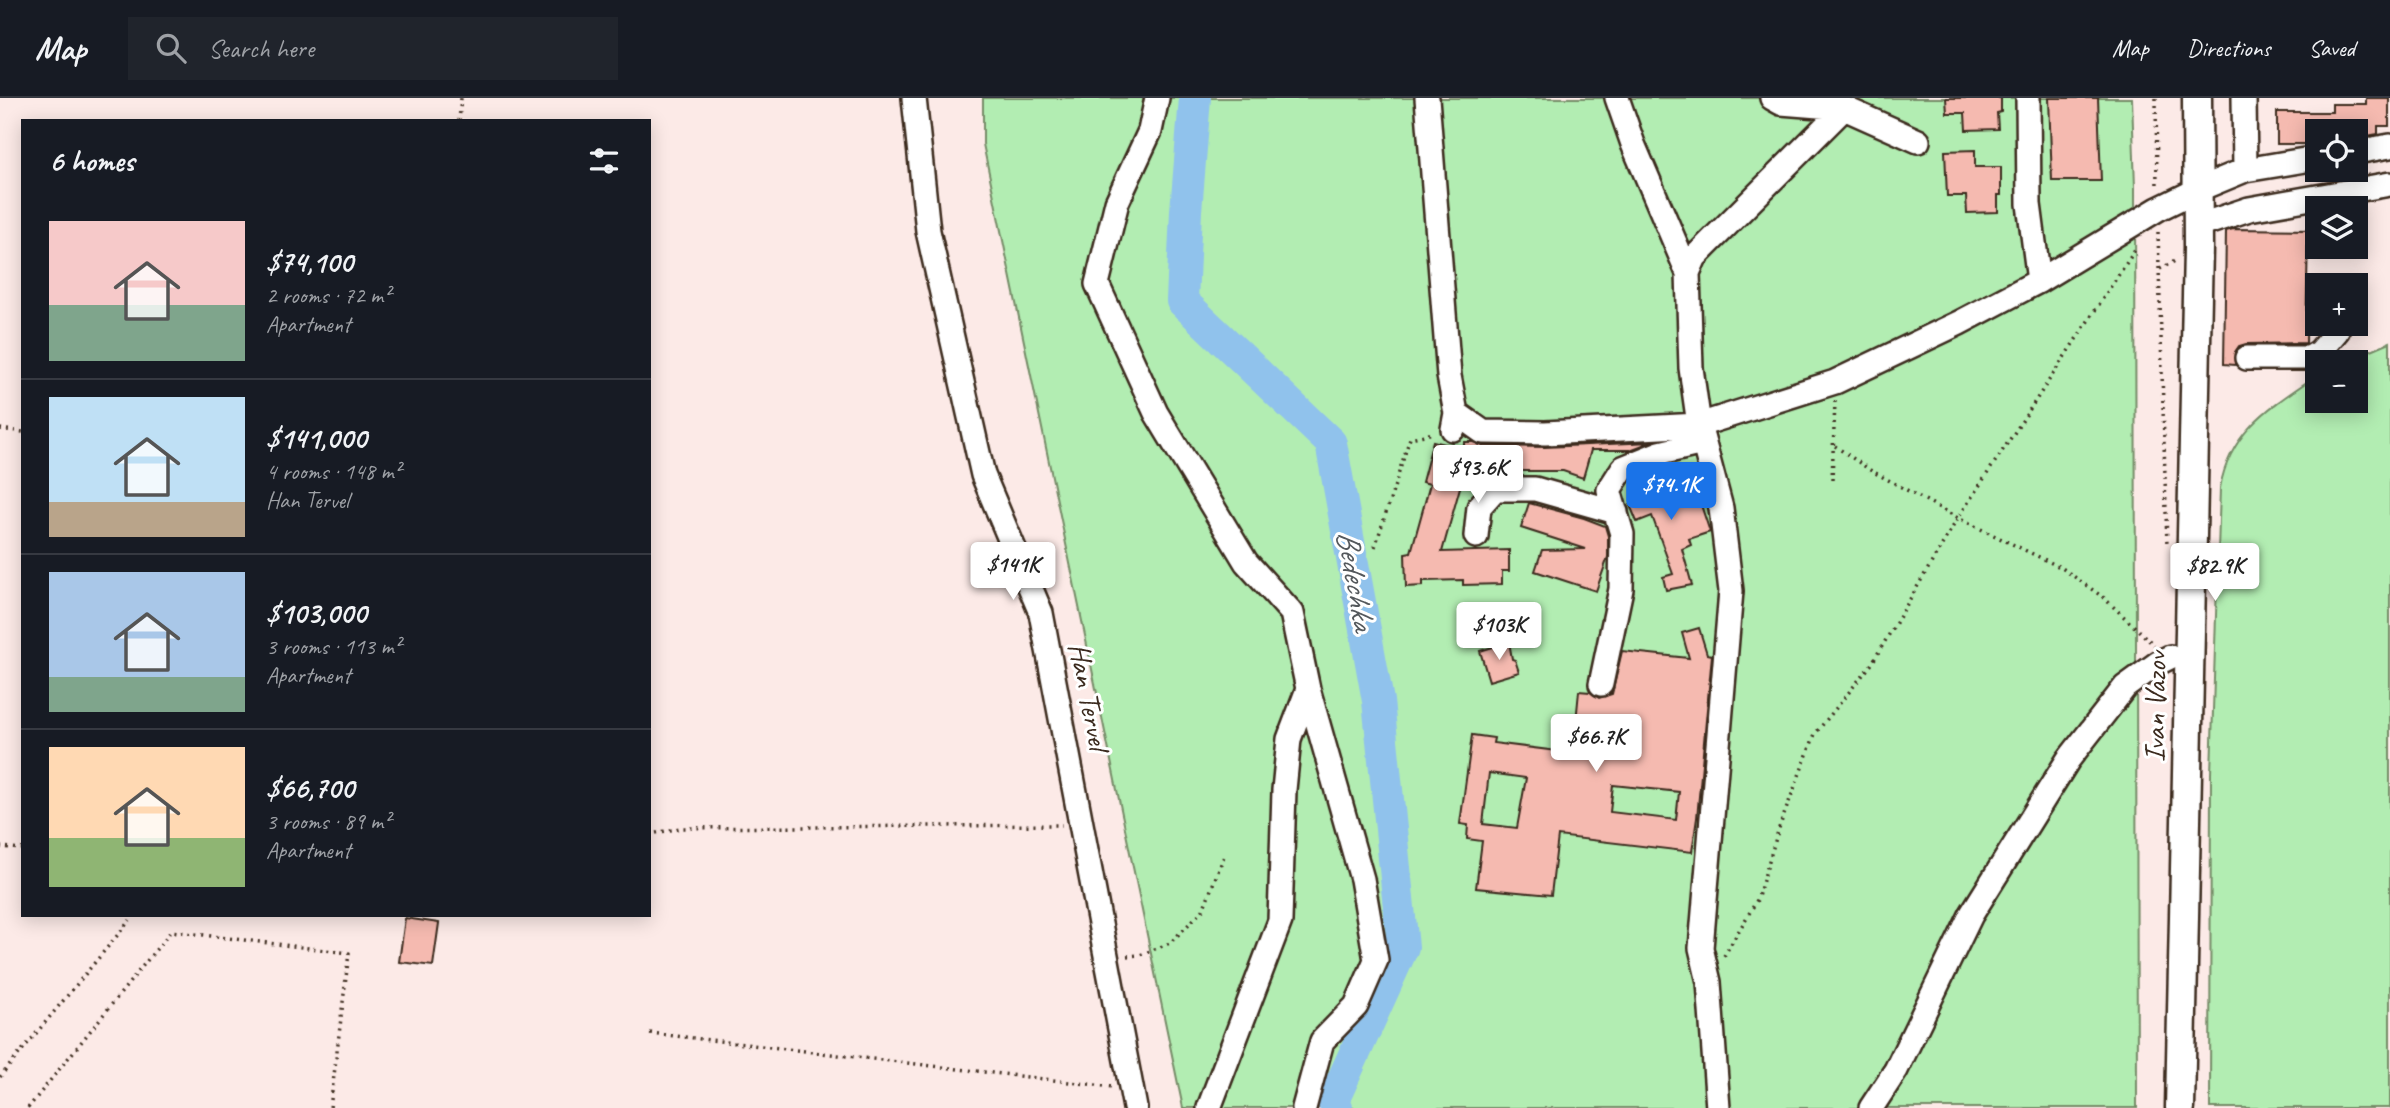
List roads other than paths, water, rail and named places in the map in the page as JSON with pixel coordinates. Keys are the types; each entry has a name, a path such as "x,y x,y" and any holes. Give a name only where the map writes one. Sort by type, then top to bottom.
{"main road":[{"name":"Ivan Vazov","path":"2180,1108 2199,226 2197,98"}],"street":[{"name":"Han Tervel","path":"914,98 928,231 983,475 1041,613 1133,1099"},
{"path":"1157,98 1150,131 1117,202 1097,285 1156,414 1246,562 1292,613 1308,689 1362,878 1376,960 1356,1006 1322,1041 1304,1108"},
{"path":"1427,98 1455,421 1483,432 1701,434"},
{"path":"1617,98 1633,144 1688,273 1691,368 1701,434 1721,508 1731,591 1701,948 1709,982 1718,1108"},
{"path":"1772,98 1781,103 1844,108 1918,141"},
{"path":"2028,98 2029,204 2039,281"},
{"path":"2244,98 2245,170"},
{"path":"1688,273 1695,257 1844,108"},
{"path":"2368,150 2390,146"},
{"path":"1601,684 1621,589 1622,534 1609,491 1623,468 1701,434 1835,382 1959,323 2039,281 2158,208 2199,189 2245,170 2305,160"},
{"path":"2199,226 2249,209 2390,184"},
{"path":"2247,358 2309,358 2319,352 2333,336"},
{"path":"1476,536 1479,507 1495,489 1535,489 1616,512"},
{"path":"1871,1108 1896,1070 1971,915 2068,760 2125,688 2164,660"},
{"path":"1209,1108 1280,921 1284,790 1289,738 1308,689"}],"waterway":[{"name":"Bedechka","path":"1195,98 1182,301 1331,443 1378,701 1403,947 1333,1101 1337,1108"}]}
